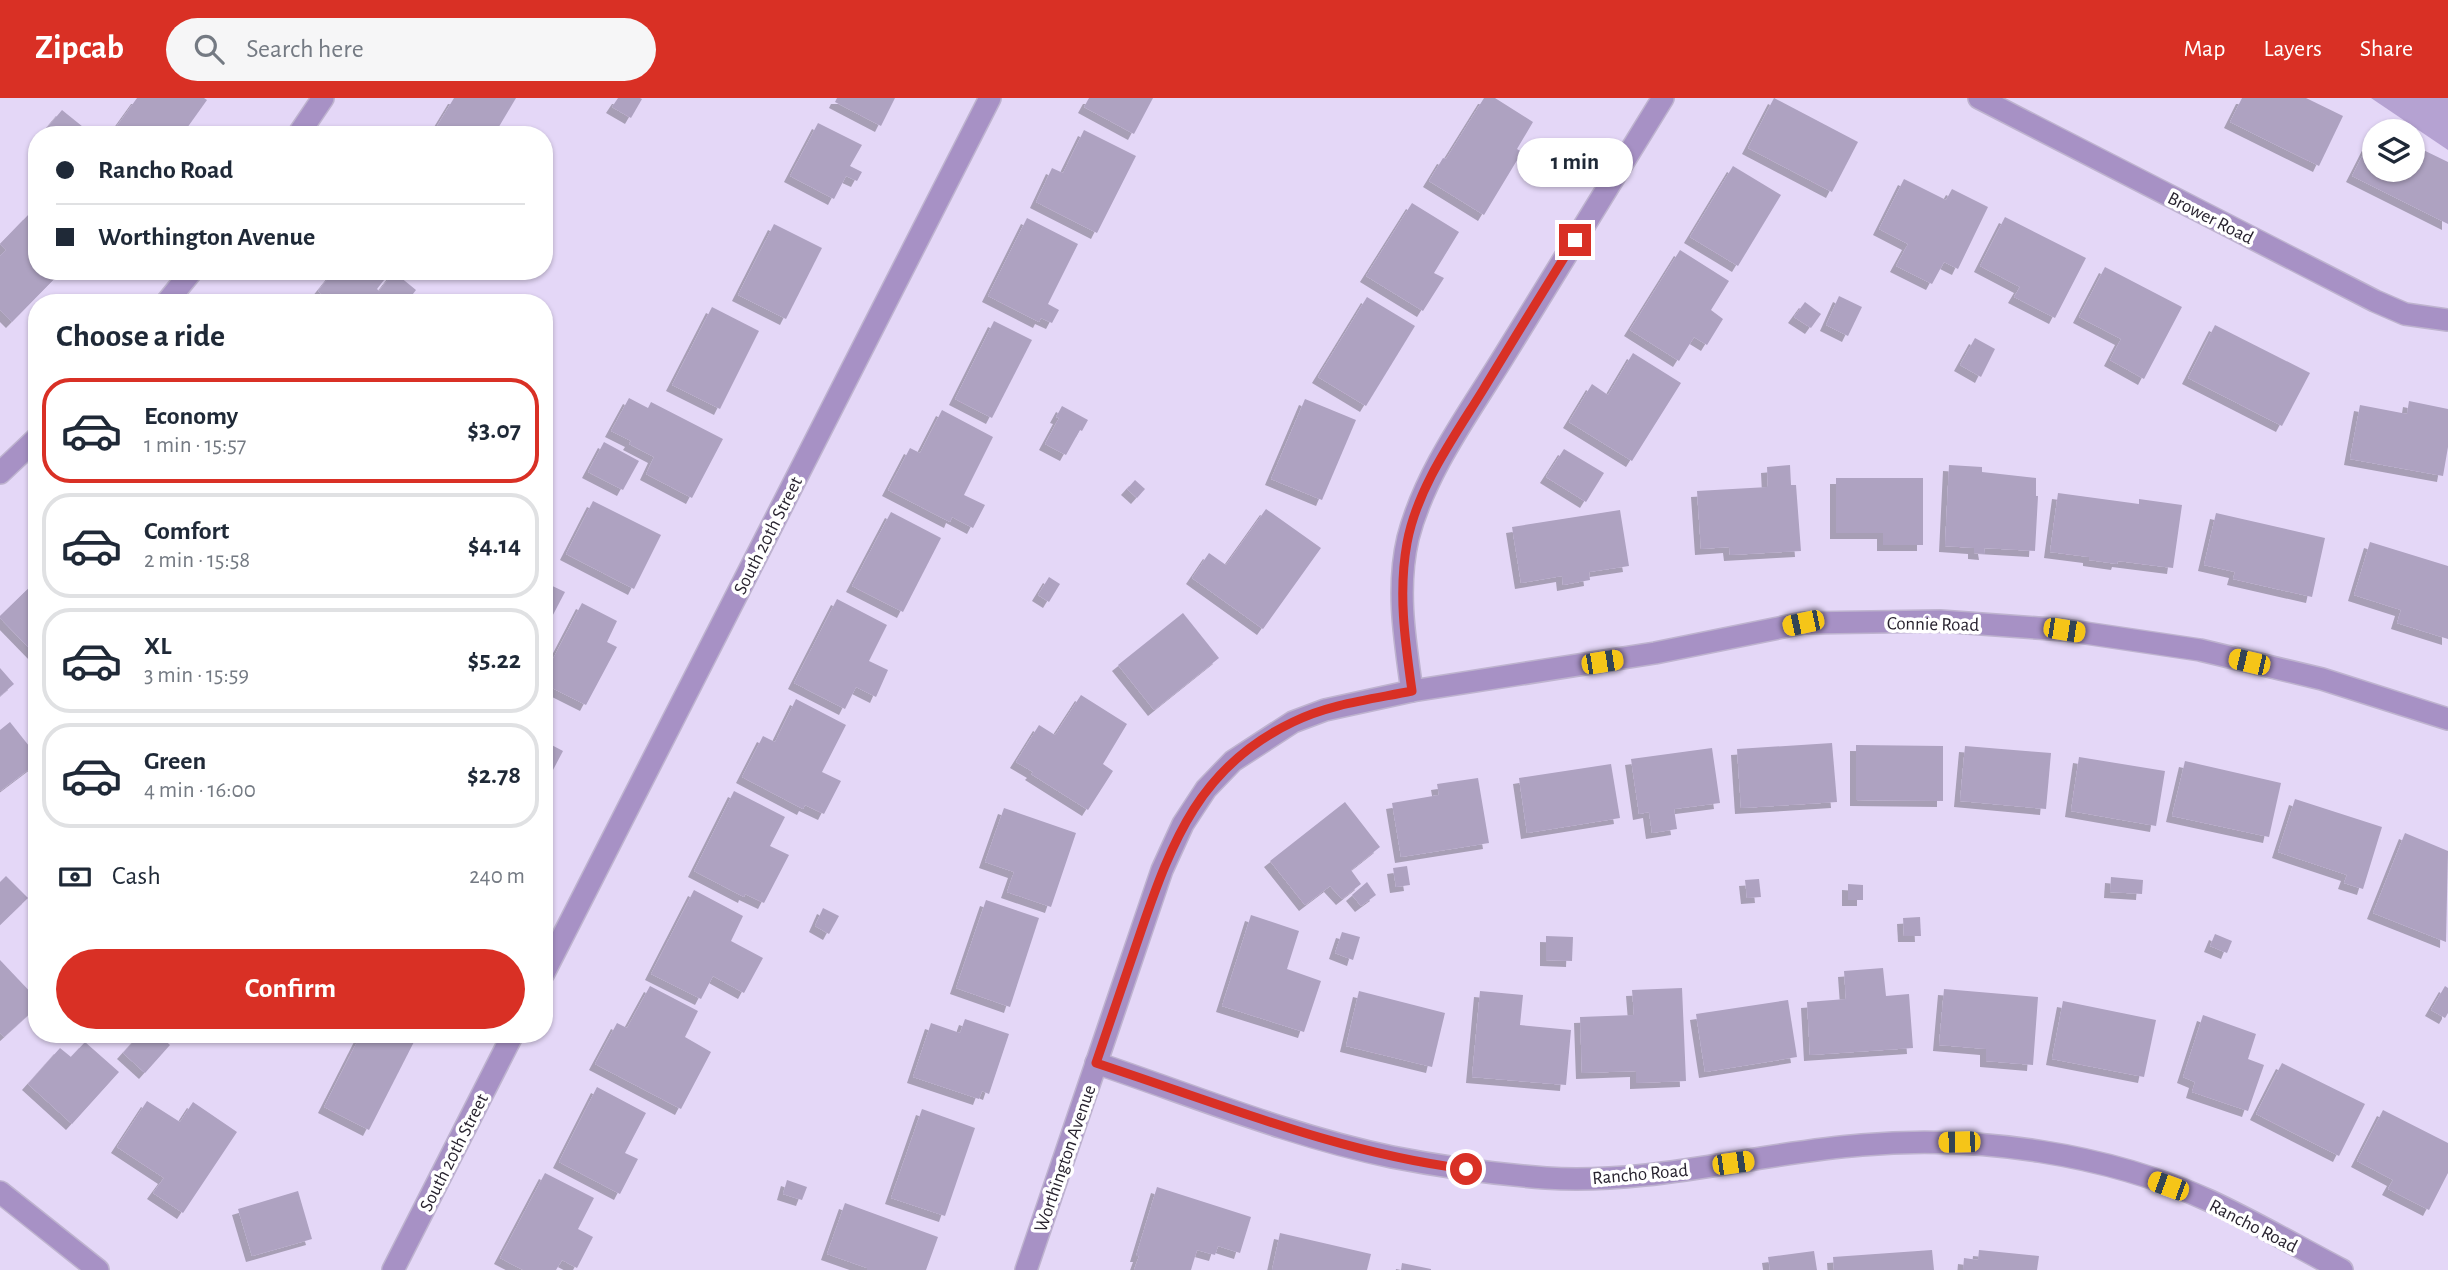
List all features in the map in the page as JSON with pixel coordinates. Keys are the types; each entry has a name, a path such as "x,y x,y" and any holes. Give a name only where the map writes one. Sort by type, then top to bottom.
{"street":[{"path":"304,126 323,98"},
{"name":"South 20th Street","path":"553,955 990,98"},
{"path":"1412,691 1402,616 1402,578 1408,540 1419,505 1458,430 1663,98"},
{"name":"Brower Road","path":"1979,98 2375,301 2405,314 2448,320"},
{"path":"173,294 185,280"},
{"path":"0,473 28,447"},
{"name":"Connie Road","path":"1412,691 1655,653 1803,623 1940,621 2064,630 2200,650 2322,679 2448,719"},
{"name":"Worthington Avenue","path":"1026,1270 1162,870 1183,824 1206,789 1233,761 1293,722 1325,710 1412,691"},
{"name":"South 20th Street","path":"393,1270 508,1043"},
{"name":"Rancho Road","path":"1096,1063 1289,1128 1377,1153 1440,1166 1547,1178 1621,1177 1862,1145 1959,1142 2044,1151 2128,1171 2208,1200 2342,1270"},
{"path":"0,1192 97,1270"}],"shaded area":[{"path":"2371,98 2448,98 2448,150 2425,134 2425,119 2402,119"}],"building":[{"path":"137,98 207,100 188,126 117,126"},
{"path":"454,98 516,98 499,126 437,126"},
{"path":"618,98 642,99 631,118 612,107"},
{"path":"837,98 895,98 881,126 835,102"},
{"path":"1089,98 1153,98 1134,134 1084,107"},
{"path":"1484,98 1495,98 1533,122 1517,149 1522,152 1484,215 1429,181"},
{"path":"1774,98 1858,142 1832,192 1748,148"},
{"path":"2242,98 2306,98 2343,116 2319,166 2230,122"},
{"path":"62,110 82,126 49,126"},
{"path":"818,123 862,145 850,166 862,172 857,181 846,176 834,199 790,176"},
{"path":"1084,130 1136,156 1097,233 1036,202 1052,168 1063,173"},
{"path":"2425,151 2448,162 2448,224 2364,182 2425,182"},
{"path":"2362,156 2362,181 2352,176"},
{"path":"1733,166 1781,195 1738,266 1690,237"},
{"path":"1904,179 1946,200 1952,189 1988,207 1958,269 1944,262 1932,284 1896,266 1908,244 1879,229"},
{"path":"1412,203 1459,232 1434,273 1444,278 1423,311 1366,276"},
{"path":"28,215 28,280 53,280 39,294 28,294 28,306 12,322 0,310 0,256 6,250 0,244"},
{"path":"2005,217 2086,258 2055,318 2014,297 2020,287 1980,266"},
{"path":"1027,218 1078,244 1048,304 1059,310 1052,323 1041,318 1039,322 988,296"},
{"path":"774,224 822,248 786,319 738,295"},
{"path":"1680,250 1729,281 1711,310 1723,319 1707,345 1694,337 1679,361 1630,330"},
{"path":"2105,267 2182,307 2144,379 2110,360 2121,339 2079,317"},
{"path":"327,280 384,280 377,289 379,291 388,280 404,280 416,290 413,294 322,294 318,291"},
{"path":"1839,296 1862,307 1848,336 1826,325"},
{"path":"1367,297 1415,326 1366,406 1318,377"},
{"path":"1805,302 1821,314 1811,328 1794,317"},
{"path":"712,307 759,331 720,409 672,385"},
{"path":"994,321 1032,340 992,418 955,399"},
{"path":"2215,325 2310,373 2282,426 2188,378"},
{"path":"1975,338 1995,349 1981,377 1960,365"},
{"path":"1633,353 1681,383 1632,461 1569,422 1592,384 1608,395"},
{"path":"629,398 648,408 651,402 723,439 692,498 646,474 654,457 611,431"},
{"path":"1305,399 1356,420 1322,500 1271,479"},
{"path":"2409,401 2448,409 2448,447 2443,476 2350,459 2360,405 2407,414"},
{"path":"1062,406 1088,420 1066,455 1045,444 1059,418 1056,417"},
{"path":"942,410 993,437 964,495 985,505 973,528 952,517 950,522 888,490 910,448 920,453"},
{"path":"604,442 639,461 623,490 588,472"},
{"path":"1564,449 1604,473 1586,502 1546,477"},
{"path":"1790,465 1791,485 1796,485 1801,551 1730,555 1729,547 1701,549 1697,491 1768,487 1767,467"},
{"path":"1949,465 1982,467 1982,472 2036,478 2038,496 2035,551 1984,548 1985,554 1974,553 1974,548 1945,546"},
{"path":"1836,478 1923,478 1923,545 1883,545 1883,533 1836,533"},
{"path":"1135,480 1145,489 1137,498 1127,489"},
{"path":"2058,493 2139,504 2139,499 2182,505 2173,568 2118,561 2117,564 2050,552"},
{"path":"593,501 661,535 634,589 566,554"},
{"path":"1266,509 1321,548 1263,629 1192,578 1209,553 1226,565"},
{"path":"1620,510 1629,566 1589,572 1590,580 1563,585 1562,576 1521,583 1512,527"},
{"path":"891,512 941,538 903,612 852,586"},
{"path":"2216,513 2325,538 2312,597 2233,579 2235,572 2204,565"},
{"path":"2370,542 2448,566 2448,639 2397,623 2401,610 2354,595"},
{"path":"1049,577 1060,584 1049,602 1038,595"},
{"path":"553,586 565,592 553,615"},
{"path":"28,589 28,647 0,618"},
{"path":"837,599 887,625 869,661 888,670 876,697 856,687 845,709 794,683"},
{"path":"582,603 617,621 607,642 617,647 586,705 553,688 553,659"},
{"path":"1183,613 1219,658 1154,710 1118,665"},
{"path":"0,668 14,684 0,696"},
{"path":"1081,695 1127,724 1103,764 1113,771 1088,810 1016,762 1039,725 1055,735"},
{"path":"796,699 846,725 822,772 841,781 824,814 805,805 803,809 742,777 763,736 775,742"},
{"path":"10,722 28,745 28,770 0,791 0,730"},
{"path":"1832,743 1837,802 1741,808 1737,749"},
{"path":"1856,745 1943,746 1943,801 1856,800"},
{"path":"553,746 563,751 553,770"},
{"path":"1965,746 2051,753 2046,809 1960,801"},
{"path":"1712,748 1720,803 1674,809 1677,829 1652,833 1649,812 1639,814 1631,759"},
{"path":"2079,757 2165,771 2156,826 2071,811"},
{"path":"2185,761 2281,783 2269,837 2172,816"},
{"path":"1611,764 1620,818 1527,833 1519,778"},
{"path":"1478,778 1489,843 1401,857 1392,803 1439,795 1437,784"},
{"path":"734,791 785,817 770,846 789,855 764,903 745,894 744,897 694,871"},
{"path":"2295,799 2382,827 2363,889 2344,883 2347,875 2278,852"},
{"path":"1345,802 1380,847 1351,870 1361,884 1342,899 1330,886 1305,905 1270,861"},
{"path":"1004,808 1076,833 1051,907 1007,892 1014,872 985,862"},
{"path":"2405,833 2448,851 2446,942 2373,913"},
{"path":"1407,866 1410,885 1396,887 1393,868"},
{"path":"6,876 28,898 0,925 0,882"},
{"path":"2111,877 2143,880 2142,894 2110,892"},
{"path":"1759,879 1761,897 1747,898 1745,880"},
{"path":"1367,882 1376,895 1361,906 1352,895"},
{"path":"1848,884 1863,885 1863,900 1848,900"},
{"path":"694,890 743,916 731,941 763,958 744,993 713,976 701,999 651,974"},
{"path":"986,900 1039,918 1010,1007 956,988"},
{"path":"823,908 839,916 829,934 815,926"},
{"path":"1251,915 1299,931 1287,969 1321,981 1304,1032 1222,1006"},
{"path":"1920,917 1921,936 1904,936 1903,918"},
{"path":"1342,932 1360,937 1353,960 1335,953"},
{"path":"2215,934 2232,941 2227,953 2210,946"},
{"path":"1546,936 1573,937 1572,961 1546,960"},
{"path":"0,960 28,990 28,1015 4,1037 0,1033"},
{"path":"1883,968 1886,996 1909,994 1913,1048 1810,1055 1807,1002 1846,999 1844,971"},
{"path":"650,986 698,1011 685,1037 711,1052 681,1109 595,1064 617,1023 627,1028"},
{"path":"2445,986 2448,988 2448,1013 2445,1018 2431,1010"},
{"path":"1682,988 1686,1081 1636,1083 1636,1071 1582,1073 1580,1017 1634,1015 1632,990"},
{"path":"1944,989 2038,997 2033,1065 1986,1061 1986,1049 1939,1045"},
{"path":"1359,991 1445,1013 1432,1067 1346,1046"},
{"path":"1480,991 1523,995 1520,1025 1571,1030 1566,1085 1472,1077"},
{"path":"1788,1000 1797,1057 1705,1072 1696,1014"},
{"path":"2063,1001 2156,1020 2144,1077 2052,1059"},
{"path":"2203,1015 2256,1034 2248,1059 2264,1065 2248,1111 2192,1092 2195,1082 2183,1077"},
{"path":"965,1019 1009,1034 989,1094 982,1091 979,1099 913,1077 931,1023 960,1033"},
{"path":"86,1043 119,1072 72,1124 28,1084 60,1048 71,1057"},
{"path":"132,1043 170,1045 145,1073 123,1053"},
{"path":"356,1043 413,1043 369,1130 324,1107"},
{"path":"2282,1063 2365,1104 2339,1156 2256,1114"},
{"path":"597,1087 646,1113 625,1153 638,1159 620,1194 559,1162"},
{"path":"147,1101 180,1122 193,1102 237,1132 183,1213 153,1193 164,1178 117,1147"},
{"path":"922,1109 975,1128 945,1216 891,1198"},
{"path":"2383,1110 2448,1143 2448,1173 2429,1210 2388,1189 2393,1180 2357,1161"},
{"path":"545,1173 594,1198 578,1229 593,1237 577,1268 562,1260 556,1270 523,1270 500,1258"},
{"path":"787,1180 807,1187 802,1200 783,1194"},
{"path":"1157,1187 1251,1217 1240,1253 1218,1246 1215,1255 1197,1250 1191,1270 1134,1270"},
{"path":"298,1191 312,1239 252,1256 238,1209"},
{"path":"845,1203 938,1237 926,1270 867,1270 827,1254"},
{"path":"1280,1233 1371,1254 1367,1270 1272,1270"},
{"path":"1932,1250 1934,1270 1834,1270 1833,1257"},
{"path":"1979,1250 2039,1256 2037,1270 1963,1270 1964,1258 1978,1260"},
{"path":"1814,1251 1817,1270 1770,1270 1768,1257"},
{"path":"1402,1263 1431,1269 1431,1270 1401,1270"}],"route":[{"path":"1466,1169 1390,1156 1337,1143 1096,1063 1162,870 1183,824 1206,789 1233,761 1293,722 1325,710 1412,691 1402,616 1402,578 1408,540 1419,505 1458,430 1575,240"}]}
